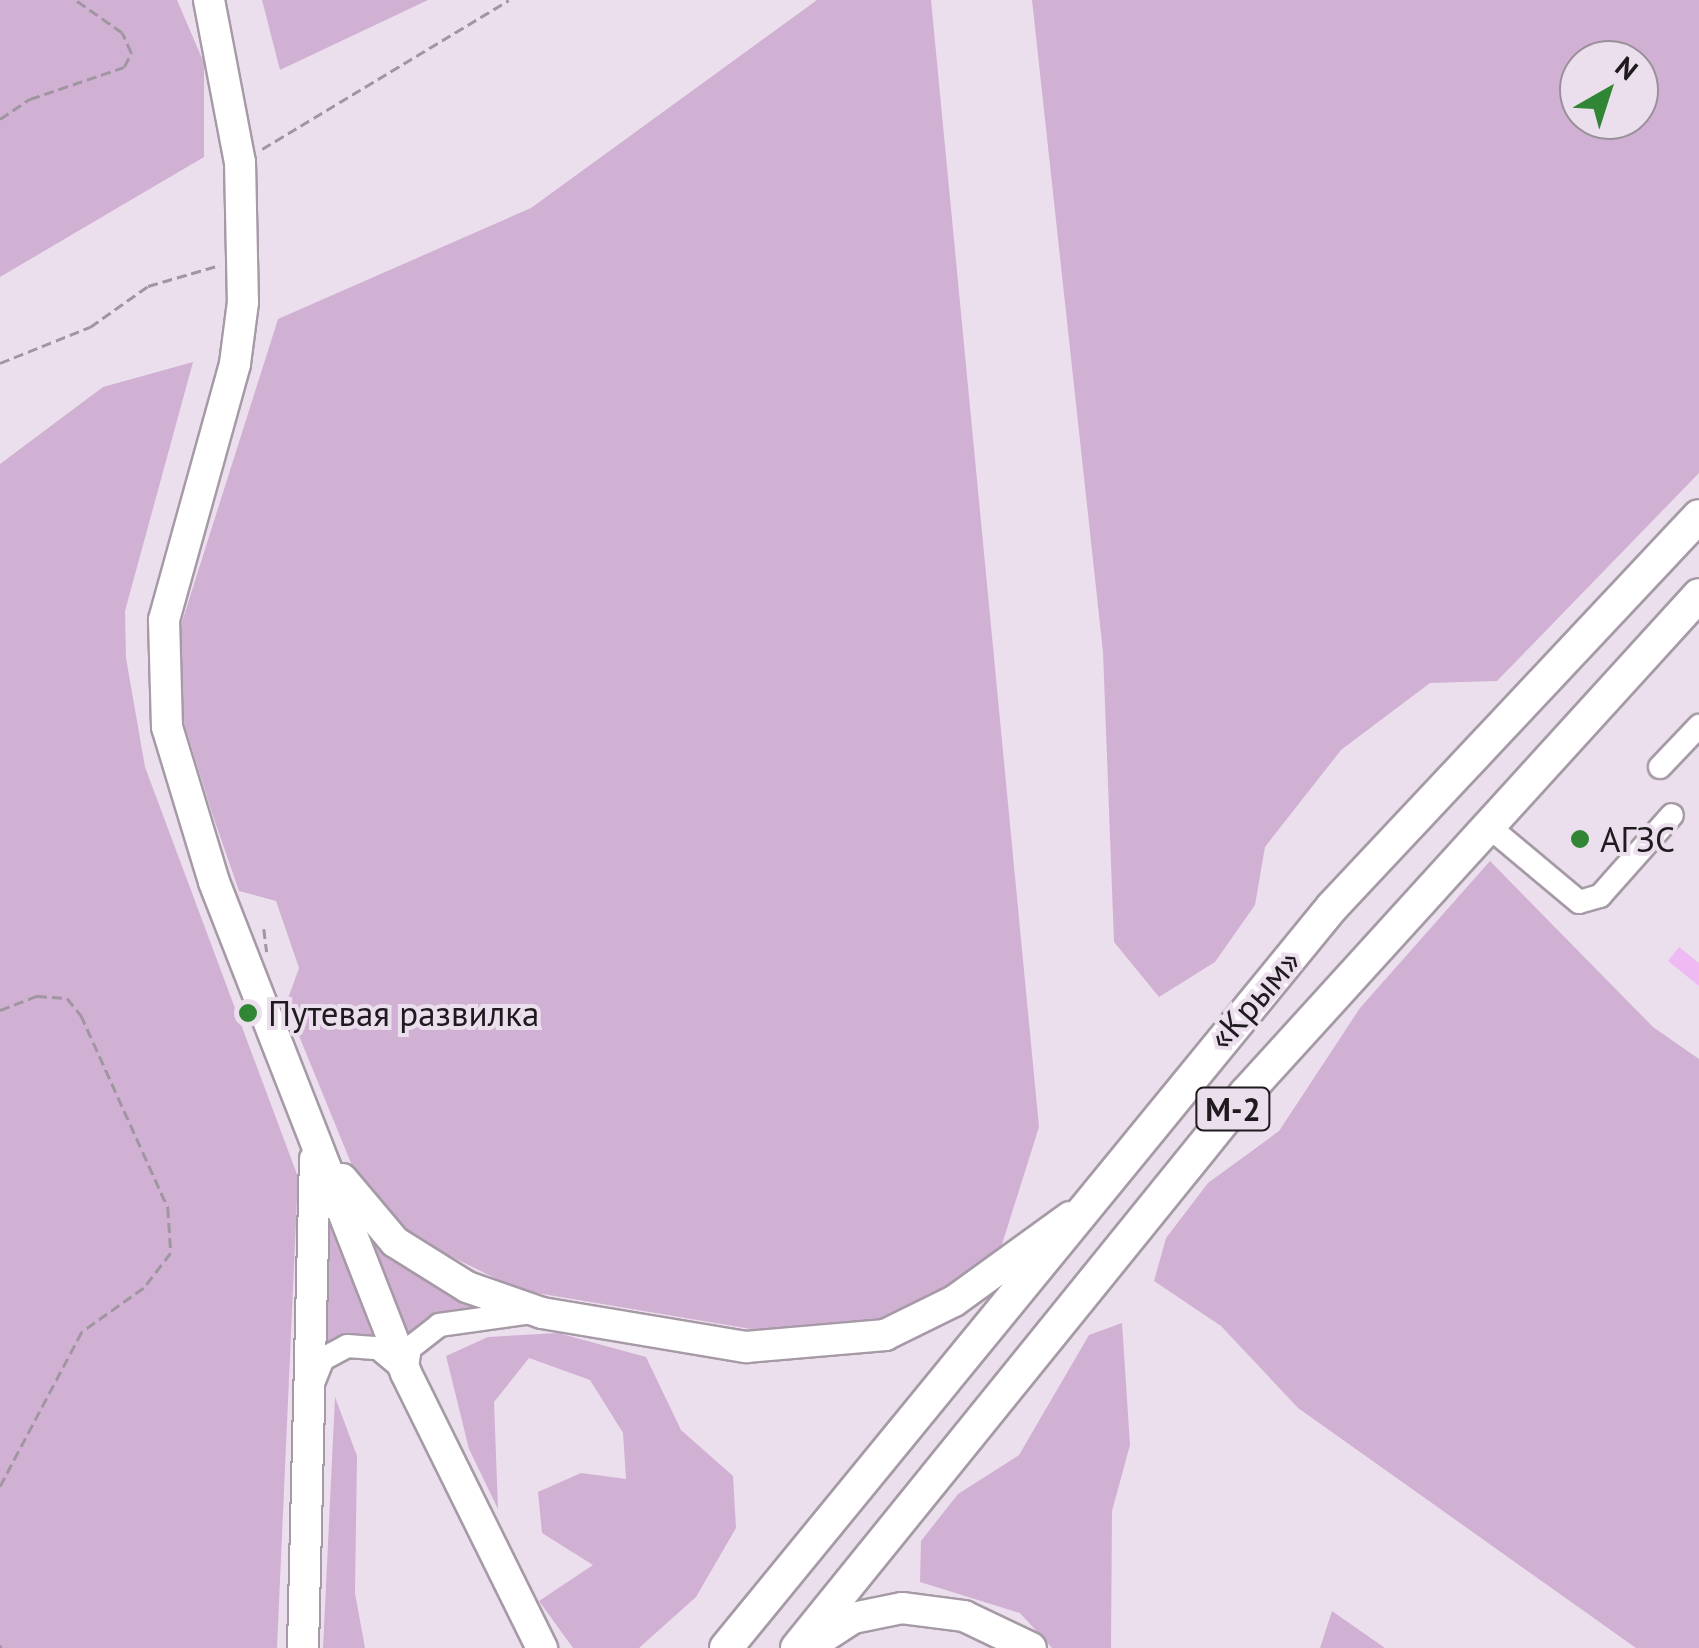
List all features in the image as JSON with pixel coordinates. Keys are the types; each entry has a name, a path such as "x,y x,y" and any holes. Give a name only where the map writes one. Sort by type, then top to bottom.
{"highway":[{"name":"«Крым»","path":"726,1648 1076,1212 1332,907 1699,516"},
{"name":"«Крым»","path":"797,1648 1144,1214 1486,824 1699,595"}],"main road":[{"path":"209,0 240,162 244,259 235,364 169,590 162,688 190,816 406,1373 542,1648"},
{"path":"314,1136 407,1251 452,1280 542,1313 728,1345 851,1343 934,1312 1076,1212"},
{"path":"303,1648 313,1382 314,1136"},
{"path":"807,1648 852,1618 902,1608 977,1620 1031,1648"}],"street":[{"path":"1660,766 1699,726"},
{"path":"1486,824 1580,902 1600,896 1672,816"},
{"path":"406,1373 410,1348 440,1325 542,1313"},
{"path":"313,1382 323,1359 347,1346 378,1348 406,1373"}],"path":[{"path":"0,119 30,99 124,67 131,53 122,33 75,0"},
{"path":"240,162 509,0"},
{"path":"0,363 90,326 148,286 244,259"},
{"path":"0,1010 52,997 67,998 81,1016 168,1208 170,1253 144,1288 82,1332 0,1487"}],"shaded area":[{"path":"0,0 177,0 204,63 204,157 0,277"},
{"path":"262,0 428,0 280,70"},
{"path":"817,0 931,0 1039,1127 998,1257 884,1321 780,1334 519,1290 412,1237 362,1190 286,1004 299,968 276,901 239,891 212,813 180,710 181,625 278,319 531,208"},
{"path":"1032,0 1699,0 1699,473 1497,681 1430,683 1341,750 1265,847 1255,905 1215,962 1159,997 1114,942 1103,652"},
{"path":"193,362 125,611 126,658 145,767 298,1177 277,1648 0,1648 0,464 103,387"},
{"path":"1490,861 1653,1027 1699,1059 1699,1648 1636,1648 1298,1408 1221,1326 1154,1281 1166,1238 1208,1183 1279,1131 1360,1008"},
{"path":"329,1208 379,1340 324,1350"},
{"path":"362,1222 491,1306 451,1313 406,1339"},
{"path":"1122,1323 1130,1445 1112,1511 1111,1648 1052,1648 1020,1613 920,1582 921,1541 958,1494 1019,1455 1089,1335"},
{"path":"558,1333 646,1357 681,1430 733,1476 736,1528 696,1597 639,1648 573,1648 539,1601 593,1565 542,1533 538,1492 581,1473 626,1479 623,1433 590,1380 529,1358 494,1402 498,1509 469,1449 446,1356 488,1337"},
{"path":"335,1397 357,1456 355,1593 365,1648 323,1648"},
{"path":"1332,1611 1385,1648 1320,1648"}],"building":[{"path":"1679,947 1699,963 1699,986 1668,961"}],"place":[{"name":"АГЗС","path":"1580,839"},
{"name":"Путевая развилка","path":"248,1013"}]}
